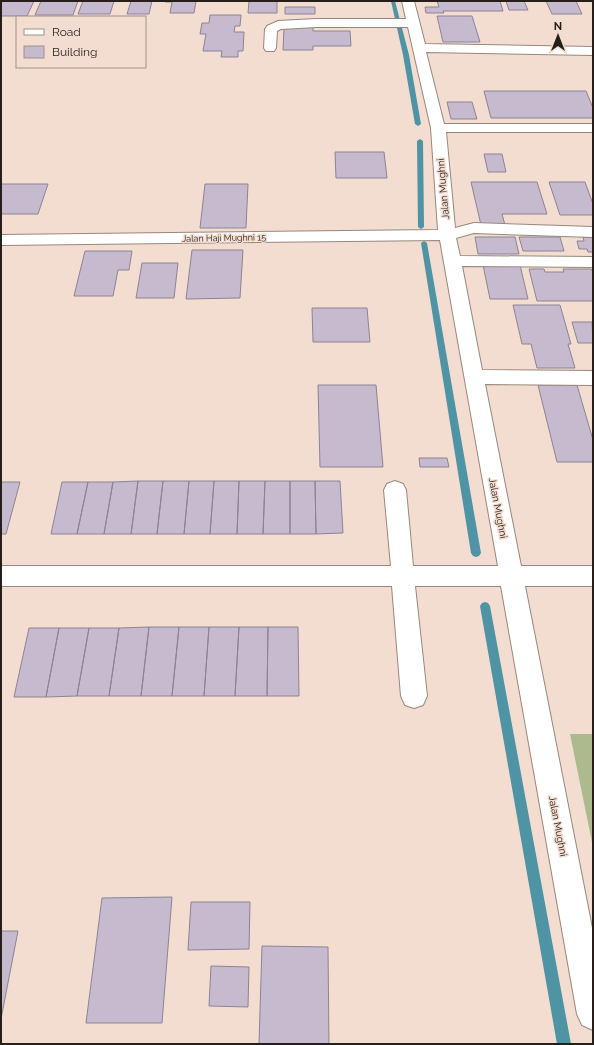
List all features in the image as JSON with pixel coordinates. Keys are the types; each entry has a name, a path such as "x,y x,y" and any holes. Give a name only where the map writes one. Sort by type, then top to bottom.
{"street":[{"name":"Jalan Mughni","path":"408,1 409,23 419,48 438,128 447,235 593,1014"},
{"path":"270,48 272,29 278,25 316,22 409,23"},
{"path":"419,48 593,51"},
{"path":"438,128 593,128"},
{"name":"Jalan Haji Mughni 15","path":"1,240 447,235 474,228 593,232"},
{"path":"453,261 593,262"},
{"path":"474,378 593,378"},
{"path":"395,490 414,696"},
{"path":"1,576 593,576"}],"green space":[{"path":"570,734 593,734 593,847"}],"building":[{"path":"1,1 34,1 27,16 1,16"},
{"path":"41,1 78,1 73,15 35,15"},
{"path":"83,1 114,1 110,14 78,14"},
{"path":"131,1 152,1 149,14 127,14"},
{"path":"196,1 194,13 170,13 172,2 165,2"},
{"path":"249,1 277,1 277,13 248,13"},
{"path":"437,1 500,1 503,11 443,11 444,13 426,13 425,7 439,7"},
{"path":"506,1 524,1 528,10 509,10"},
{"path":"546,1 576,1 582,14 552,14"},
{"path":"285,7 315,7 315,14 285,14"},
{"path":"210,15 241,15 240,26 235,26 234,32 244,32 243,51 238,51 238,57 221,57 222,51 203,51 206,34 200,34 202,23 209,23"},
{"path":"437,16 472,16 480,42 443,42"},
{"path":"284,27 313,27 313,31 350,31 351,46 313,46 313,50 283,50"},
{"path":"484,91 586,91 593,108 593,118 491,118"},
{"path":"447,102 472,102 477,119 451,119"},
{"path":"335,152 384,152 387,178 336,178"},
{"path":"484,154 502,154 506,172 488,172"},
{"path":"471,182 537,182 547,214 502,214 505,225 481,225"},
{"path":"549,182 585,182 593,204 593,215 560,215"},
{"path":"1,184 48,184 38,214 1,214"},
{"path":"205,184 248,184 246,228 200,228"},
{"path":"475,237 515,237 519,254 478,254"},
{"path":"519,237 560,237 564,251 523,251"},
{"path":"583,237 593,237 593,252 588,252 587,249 579,249 577,241 584,241"},
{"path":"192,250 243,250 240,298 186,299"},
{"path":"85,251 132,251 129,270 118,270 113,296 74,296"},
{"path":"142,263 178,263 174,298 136,298"},
{"path":"483,265 520,265 528,299 490,299"},
{"path":"529,269 544,269 545,272 564,272 563,269 591,269 593,272 593,301 537,301"},
{"path":"513,305 560,305 571,344 568,344 575,368 537,368 531,344 522,344"},
{"path":"312,308 367,308 370,342 313,342"},
{"path":"572,322 592,322 593,343 578,343"},
{"path":"318,385 376,385 383,467 320,467"},
{"path":"538,385 577,385 593,440 593,462 557,462"},
{"path":"419,458 447,458 449,467 420,467"},
{"path":"138,481 131,534 104,534 113,482"},
{"path":"138,481 163,481 157,534 131,534"},
{"path":"163,481 189,481 184,534 157,534"},
{"path":"189,481 214,481 210,534 184,534"},
{"path":"214,481 239,481 237,534 210,534"},
{"path":"239,481 265,481 263,534 237,534"},
{"path":"265,481 290,481 290,534 263,534"},
{"path":"290,481 315,481 316,534 290,534"},
{"path":"315,481 340,481 343,533 316,534"},
{"path":"1,482 20,482 6,534 1,534"},
{"path":"62,482 88,482 77,534 51,534"},
{"path":"88,482 113,482 104,534 77,534"},
{"path":"149,627 141,696 109,696 119,628"},
{"path":"149,627 179,627 172,696 141,696"},
{"path":"179,627 209,627 204,696 172,696"},
{"path":"209,627 239,627 235,696 204,696"},
{"path":"239,627 268,627 267,696 235,696"},
{"path":"268,627 298,627 299,696 267,696"},
{"path":"29,628 59,628 46,697 14,697"},
{"path":"59,628 89,628 77,696 46,697"},
{"path":"89,628 119,628 109,696 77,696"},
{"path":"172,897 162,1023 86,1023 102,898"},
{"path":"191,902 250,902 249,949 188,950"},
{"path":"1,931 18,931 1,1019"},
{"path":"262,946 328,947 329,1044 259,1044"},
{"path":"211,966 249,967 248,1007 209,1006"}],"waterway":[{"path":"393,1 406,55 418,124"},
{"path":"420,141 421,227"},
{"path":"424,243 476,553"},
{"path":"485,606 564,1044"}]}
